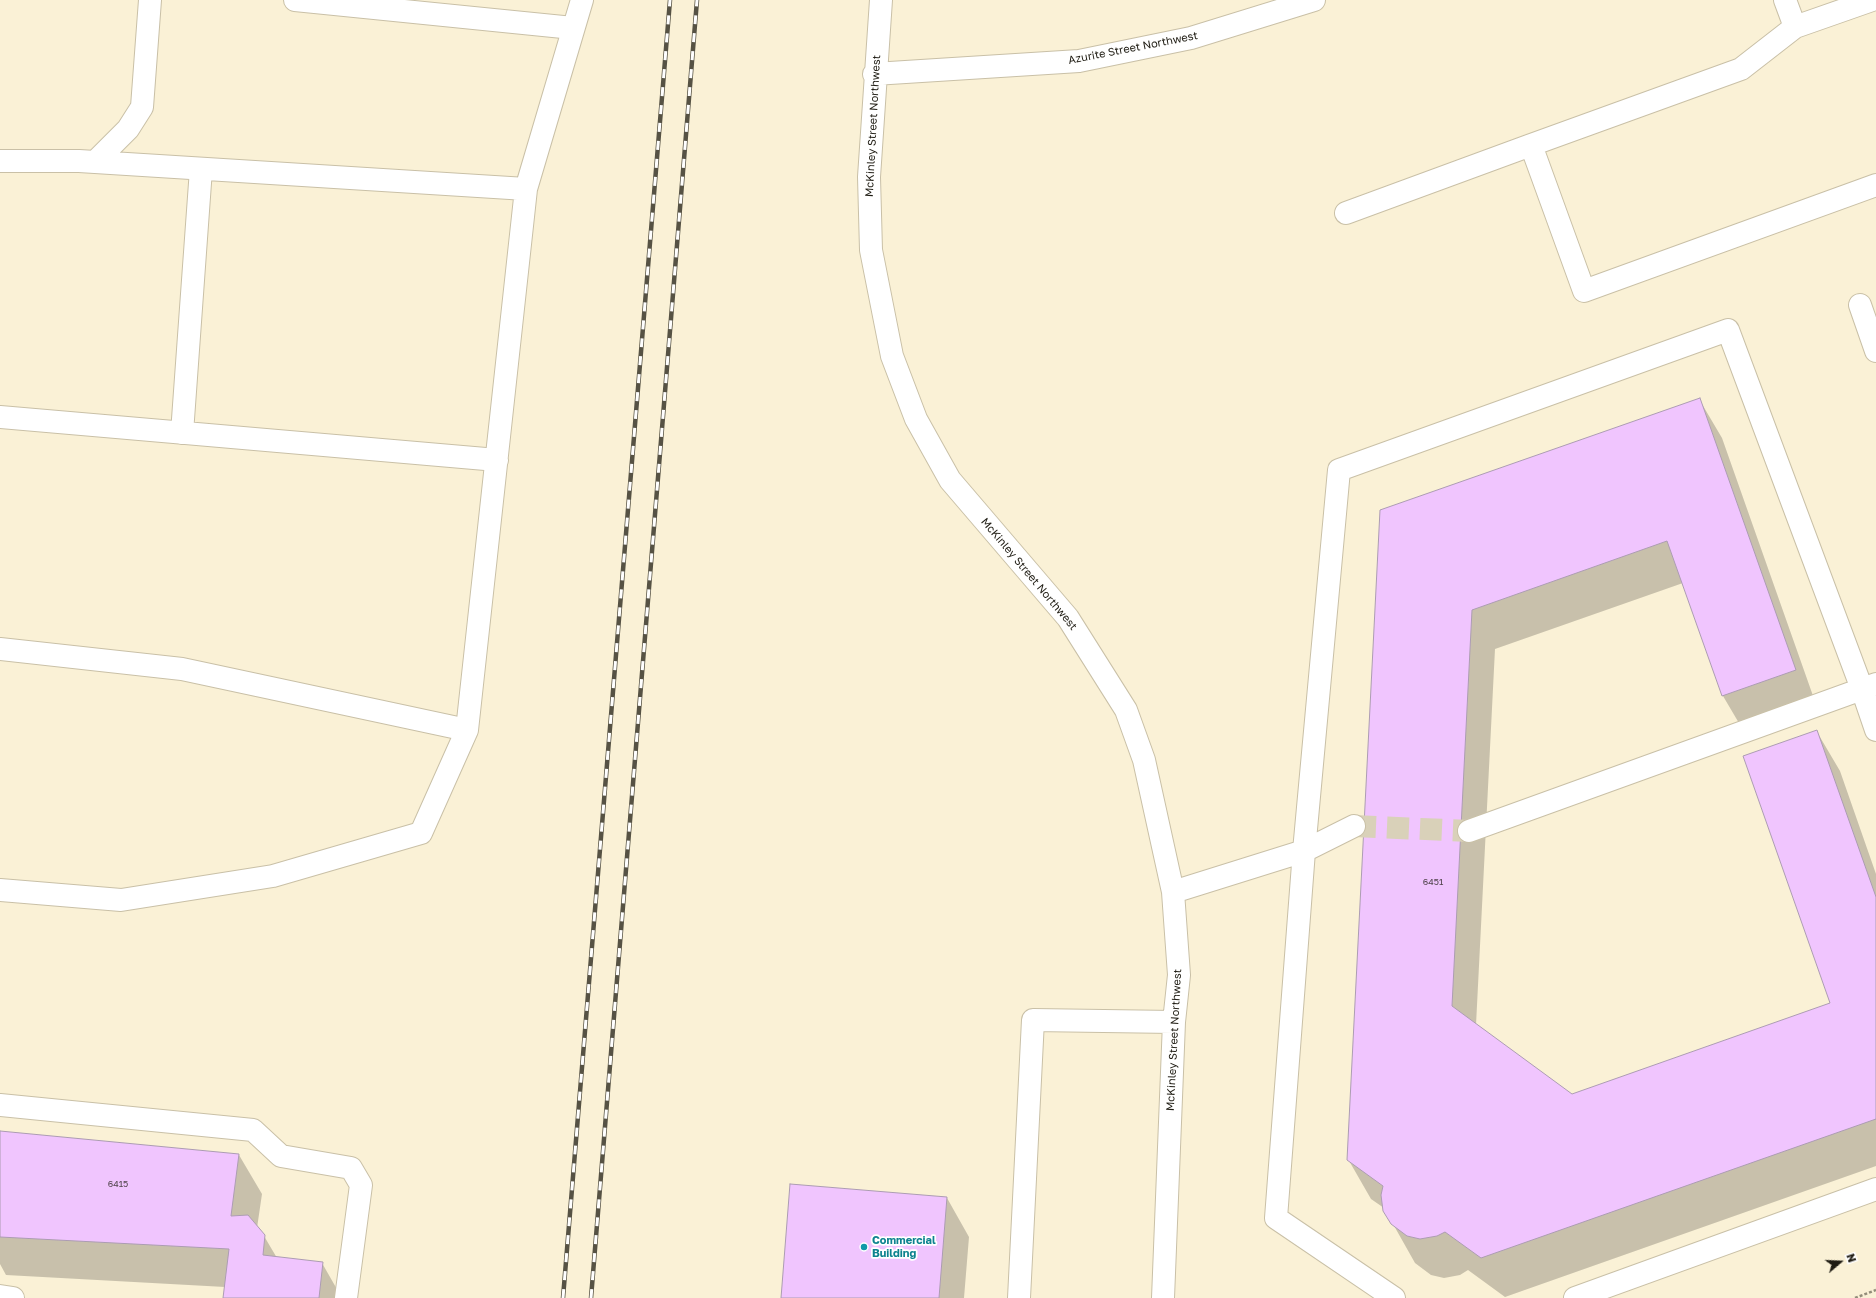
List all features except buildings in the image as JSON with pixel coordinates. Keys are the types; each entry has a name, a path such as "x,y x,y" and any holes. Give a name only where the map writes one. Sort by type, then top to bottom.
{"street":[{"path":"95,162 128,129 142,107 150,0"},
{"path":"295,0 574,28"},
{"path":"0,890 121,900 273,876 421,833 467,730 526,189 582,0"},
{"name":"McKinley Street Northwest","path":"881,0 874,74 869,177 871,250 892,356 916,419 950,480 1068,618 1126,710 1144,760 1173,892 1179,976 1174,1022 1163,1298"},
{"path":"1785,0 1795,28"},
{"path":"1346,213 1742,69 1795,28 1872,0"},
{"name":"Azurite Street Northwest","path":"874,74 1079,61 1191,38 1306,1"},
{"path":"1531,145 1584,292 1876,185"},
{"path":"0,161 95,162 526,189"},
{"path":"182,433 201,168"},
{"path":"1860,305 1876,351"},
{"path":"1394,1298 1276,1218 1304,851 1339,470 1728,330 1869,686 1876,730"},
{"path":"0,417 497,460"},
{"path":"0,649 182,669 467,730"},
{"path":"1469,831 1869,686"},
{"path":"1173,892 1304,851 1354,826"},
{"path":"1019,1298 1033,1020 1174,1022"},
{"path":"0,1105 253,1130 281,1156 351,1168 361,1185 346,1298"},
{"path":"1575,1298 1876,1189"},
{"path":"0,1296 13,1298"}],"path":[{"path":"1854,1298 1876,1290"}],"tunnel":[{"path":"1354,826 1469,831"}],"railway":[{"path":"563,1298 670,0"},
{"path":"591,1298 697,0"}],"place":[{"name":"Commercial Building","path":"864,1247"}]}
